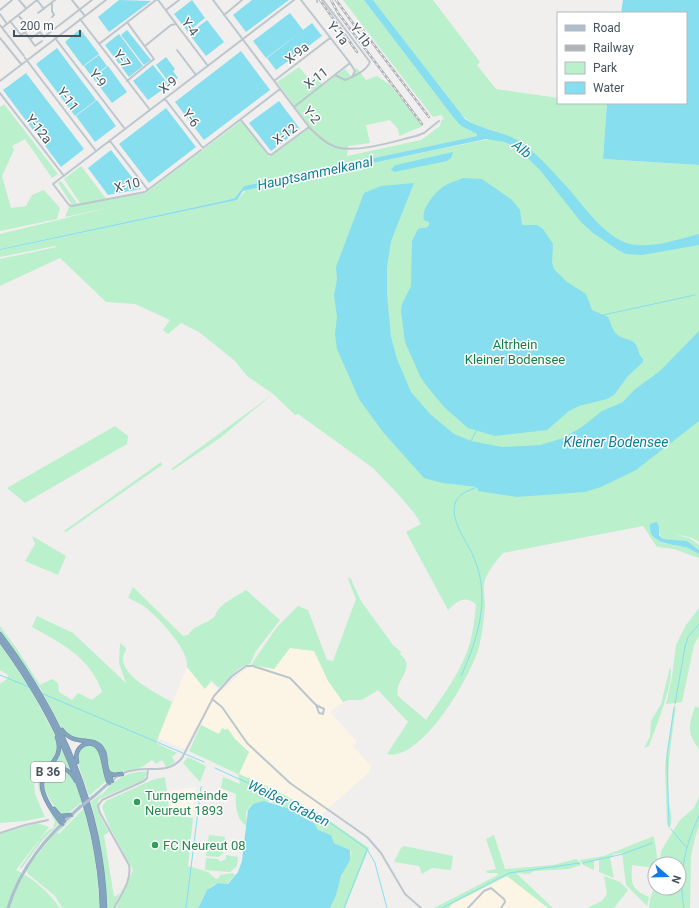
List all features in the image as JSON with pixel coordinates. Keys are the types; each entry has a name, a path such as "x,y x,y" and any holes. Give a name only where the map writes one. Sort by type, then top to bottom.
{"highway":[{"name":"B 36","path":"0,634 35,689 68,756 82,795 96,848 102,908"},
{"name":"B 36","path":"0,640 31,686 39,693 58,725 79,773 93,818 100,850 105,908"},
{"path":"52,723 59,742 59,753 44,776 42,787 63,823"},
{"name":"B 36","path":"58,725 70,738 77,741 92,741 100,746 104,753 110,782"},
{"path":"79,773 76,753 83,745 92,744 101,751 104,771 110,782"},
{"name":"B 36","path":"63,823 43,788 43,780 49,772 58,768 69,771 75,779 82,795"},
{"path":"108,772 114,775 122,774"},
{"path":"60,816 71,815"}],"main road":[{"path":"8,908 16,885 27,864 42,844 71,815 110,782"}],"street":[{"path":"0,10 8,1 12,0"},
{"path":"19,0 26,9"},
{"path":"2,28 37,0 44,9"},
{"path":"38,13 55,0"},
{"path":"72,0 85,16"},
{"path":"74,3 78,0"},
{"path":"30,39 40,32 44,37 92,0"},
{"path":"0,81 21,64 25,58 56,38 106,0"},
{"path":"99,44 157,0"},
{"name":"Y-4","path":"157,0 208,66"},
{"path":"166,10 179,0"},
{"name":"Y-2","path":"213,0 310,127 329,143 339,148 351,149 416,136 424,133 439,121"},
{"path":"224,15 242,0"},
{"name":"X-9","path":"69,205 53,184 294,0"},
{"name":"Y-1a","path":"301,0 350,63 355,71 352,78"},
{"name":"Y-1b","path":"322,0 370,62 369,65 352,78"},
{"path":"52,3 52,11 54,15 52,17"},
{"path":"0,14 7,24"},
{"path":"18,15 29,28"},
{"name":"Y-7","path":"80,19 150,110"},
{"path":"10,21 21,35 34,25"},
{"path":"127,22 154,60 127,81"},
{"path":"145,46 176,24"},
{"name":"Y-11","path":"0,25 96,151"},
{"path":"25,32 35,46 42,41"},
{"path":"0,38 21,64"},
{"name":"Y-9","path":"56,38 125,129"},
{"name":"X-9a","path":"274,81 330,38"},
{"path":"177,50 196,75"},
{"name":"X-11","path":"294,107 350,63"},
{"path":"335,75 345,80 352,78"},
{"name":"X-10","path":"69,205 72,206 145,192 280,89"},
{"name":"Y-12a","path":"0,93 64,176"},
{"name":"Y-6","path":"165,98 202,149"},
{"name":"X-12","path":"241,120 268,154 271,155 310,127"},
{"path":"110,141 148,190"},
{"path":"110,782 122,774 135,770 170,768 179,761 185,753 212,699 232,676 251,665 290,678 316,705 324,709 324,714 319,713 316,705"},
{"path":"212,699 220,705 238,732 290,783 363,833 374,843 405,894 420,908"},
{"path":"114,908 129,879 130,872 128,865 100,813 98,806 102,800 144,781 147,778 148,769"},
{"path":"0,833 48,820"},
{"path":"468,908 484,891 491,888 504,899 505,902 500,908"}],"shaded area":[{"path":"290,648 315,651 328,681 343,702 330,712 357,742 353,746 371,767 368,773 321,815 277,791 238,774 249,752 235,739 228,728 219,734 198,723 185,749 158,738 187,667 204,689 211,683 221,692 243,671 249,669 251,665 274,669"},
{"path":"196,787 193,815 170,815 171,807 169,791"},
{"path":"507,876 548,908 449,908 452,904"}],"green space":[{"path":"343,0 364,0 453,117 461,126 477,134 477,136 244,186 235,198 224,201 0,249 0,234 111,207 65,217 69,207 72,205 58,183 61,181 77,203 80,203 64,179 81,166 107,200 146,193 241,121 269,157 310,127 277,82 299,67 310,80 316,76 323,85 345,69 351,76 356,72 356,67 366,80 377,76 390,85 423,126 399,136 398,129 390,120 366,125 370,143 348,146 347,156 421,140 440,126 441,121 444,118 441,115 433,117"},
{"name":"Altrhein Kleiner Bodensee","path":"373,0 433,0 480,62 477,65 496,89 557,98 557,104 607,104 603,159 699,165 699,542 692,538 672,533 691,539 699,545 699,550 687,541 663,539 658,531 649,529 655,539 663,543 688,548 699,554 699,558 674,549 657,547 643,526 503,553 492,567 485,580 485,605 481,639 473,663 465,680 442,716 428,732 414,745 400,753 387,754 408,722 378,690 362,700 348,700 343,702 328,681 314,651 290,648 274,669 251,665 277,627 298,606 308,610 327,660 333,661 356,599 348,579 350,577 361,601 405,659 407,665 397,690 398,696 426,720 454,679 465,657 472,634 476,604 472,601 461,600 448,610 406,532 421,524 415,514 373,468 298,414 295,415 273,394 247,376 235,361 199,332 181,323 168,334 163,330 170,320 135,304 106,302 60,258 0,286 0,259 57,247 55,246 0,257 0,250 237,200 247,189 489,139 496,131 476,125 460,113"},
{"path":"4,104 58,174 52,178 25,139 12,146 14,150 2,176 11,208 26,206 32,195 44,190 60,208 57,219 0,231 0,107"},
{"path":"273,394 220,438 173,470 171,469"},
{"path":"115,426 128,436 127,444 25,503 7,488"},
{"path":"161,462 162,465 66,532 64,531"},
{"path":"32,536 66,556 58,575 25,561 35,544"},
{"path":"133,587 183,636 188,635 193,629 213,618 224,604 246,590 280,620 256,651 250,664 242,667 230,676 220,687 218,687 209,678 211,681 205,689 187,667 187,660 184,652 165,626 145,607 128,598"},
{"path":"699,608 699,636 694,645 682,702 666,704 672,677 676,645 686,625"},
{"path":"37,616 73,633 126,683 119,663 120,643 126,648 123,657 124,664 128,671 134,678 150,690 172,702 156,743 177,753 172,757 175,762 167,768 162,760 156,764 152,760 142,767 116,774 109,772 101,745 72,738 62,729 40,688 0,630 0,626 40,685 52,679 58,683 59,692 72,700 78,693 92,700 102,692 97,680 83,661 54,639 32,627"},
{"path":"0,643 31,690 57,739 58,752 45,772 41,785 58,820 58,824 41,842 21,869 20,867 40,839 53,828 55,822 39,790 38,782 40,771 37,773 34,781 35,794 45,817 0,823 0,684 7,679 8,675 0,670"},
{"path":"670,667 670,682 664,705 649,746 644,748 650,737 651,721 661,704"},
{"path":"674,706 676,706 668,774 668,796 671,817 671,825 669,829 667,823 665,766"},
{"path":"695,706 699,708 699,749 690,733 690,724"},
{"path":"201,725 219,734 222,728 226,730 227,728 235,739 249,752 239,774 277,791 321,815 369,848 345,908 330,908 340,879 349,861 351,851 334,843 318,830 315,824 290,809 282,808 270,801 251,805 246,812 247,826 243,823 237,812 236,794 221,788 223,777 240,784 238,774 189,751"},
{"path":"60,743 73,774 68,769 50,769 59,757"},
{"path":"86,745 94,745 102,755 106,781 89,796 77,761 79,750"},
{"path":"188,757 206,766 200,782 183,763"},
{"path":"64,769 71,776 82,802 67,814 60,814 50,800 44,786 44,780 47,775 54,771"},
{"path":"147,772 144,780 99,799 113,783 125,775"},
{"path":"165,777 170,815 193,818 188,866 208,872 216,879 219,878 220,875 233,873 235,875 227,884 216,884 208,889 198,908 116,908 133,870 109,826 102,807 106,801 152,780"},
{"path":"103,792 98,803 98,808 109,832 104,835 114,897 119,894 125,883 113,908 107,908 102,852 91,802"},
{"path":"699,797 699,827 691,856 690,908 649,908 651,896 687,896 687,856 661,856 661,851 680,820 694,808"},
{"path":"84,808 95,857 100,908 62,908 55,896 27,873 26,869 54,834 81,809 60,831 57,832 59,834"},
{"path":"37,823 49,827 16,870 41,886 60,908 0,908 0,834"},
{"path":"209,835 225,837 223,854 218,857 206,856"},
{"path":"494,835 505,869 553,865 576,859 581,865 569,869 534,871 529,874 516,873 553,908 548,908 507,876 452,904 449,908 434,908 498,875 497,873 487,873 486,871 496,869 486,839"},
{"path":"654,836 657,856 647,856 647,867 632,865 633,885 649,897 647,906 626,885 622,853 614,854 610,858 614,878 599,872 599,859 594,861 594,870 583,865 580,860 604,856"},
{"path":"404,846 453,856 451,870 432,868 422,874 419,866 394,862 401,848"},
{"path":"226,855 238,857 237,866 230,872 205,870 206,858 218,859 220,862 226,859"},
{"path":"604,876 620,882 628,890 614,908 587,908 602,901 607,894"}],"water":[{"path":"119,0 151,1 109,32 98,17"},
{"path":"192,0 205,18 188,32 174,14"},
{"path":"252,0 289,0 246,32 233,15"},
{"path":"364,0 373,0 465,119 480,127 512,137 526,146 552,171 606,231 626,243 636,245 652,245 699,234 699,245 642,255 626,254 593,233 581,222 540,170 517,148 505,142 486,139 251,189 243,191 237,200 0,250 224,201 235,198 244,186 477,136 477,134 461,126 453,117"},
{"path":"623,0 699,0 699,165 603,159 607,104 687,104 687,12 621,12"},
{"path":"290,13 303,30 266,58 253,41"},
{"path":"207,20 224,42 206,56 189,34"},
{"path":"312,23 322,36 276,70 267,58"},
{"path":"80,29 99,54 83,66 65,42"},
{"path":"127,30 151,60 144,65 121,35"},
{"path":"119,34 143,66 129,77 105,45"},
{"path":"57,48 96,100 75,116 36,64"},
{"path":"241,51 270,90 204,140 175,102"},
{"path":"99,55 107,66 92,77 84,66"},
{"path":"166,57 175,69 173,71 178,78 170,84 156,65"},
{"path":"153,65 169,85 148,100 133,81"},
{"path":"108,66 127,92 112,103 93,78"},
{"path":"26,73 84,149 61,167 3,90"},
{"path":"97,100 116,126 95,142 76,116"},
{"path":"279,101 300,129 271,151 249,123"},
{"path":"166,108 196,147 149,183 119,144"},
{"path":"111,150 141,189 108,195 88,168"},
{"path":"453,152 451,158 447,161 394,172 391,169 396,165"},
{"path":"463,178 482,179 512,200 520,210 522,225 537,225 543,229 553,244 552,263 554,269 567,282 586,294 592,310 608,317 613,330 621,337 634,343 643,359 643,362 628,376 614,395 607,399 579,406 569,411 547,430 495,436 468,428 444,407 426,385 420,376 405,342 401,311 402,304 411,286 412,241 418,229 426,228 429,225 429,222 424,220 423,215 427,205 435,194 444,186"},
{"name":"Kleiner Bodensee","path":"414,183 391,241 387,267 387,294 391,337 397,359 411,392 430,414 454,434 471,441 502,447 541,445 563,438 582,427 602,411 623,402 634,390 660,371 699,331 699,421 636,470 601,487 585,492 517,497 478,491 478,487 443,483 424,478 383,432 359,399 337,349 335,334 337,317 334,295 337,280 336,267 364,193 381,186"},
{"path":"657,522 659,527 659,535 663,539 687,541 699,550 699,554 688,548 657,540 650,531 650,524"},
{"path":"264,801 290,809 315,824 318,830 331,835 334,843 350,850 350,860 341,876 336,895 330,908 198,908 207,890 218,883 228,884 238,872 242,861 248,810 253,804"}],"waterway":[{"path":"603,315 695,295"},
{"path":"471,441 476,431"},
{"path":"461,676 477,633 482,603 482,588 474,558 457,525 454,511 458,498 464,493 478,487"},
{"path":"675,704 685,647 688,637 699,624"},
{"name":"Weißer Graben","path":"0,675 31,688"},
{"name":"Weißer Graben","path":"41,693 204,762"},
{"path":"669,826 667,755 674,708"},
{"name":"Weißer Graben","path":"215,768 322,817 367,849 375,863 387,908"},
{"path":"186,908 201,787"},
{"path":"684,908 682,896 682,872 690,838 699,816"},
{"path":"671,829 686,847"},
{"path":"583,863 623,854 652,843"},
{"path":"344,908 367,850"},
{"path":"442,908 509,873 580,863"}],"railway":[{"path":"320,0 357,52"},
{"path":"331,0 338,13 422,124"},
{"path":"336,0 363,37"},
{"path":"362,29 429,117"}],"place":[{"name":"Turngemeinde Neureut 1893","path":"137,802"},
{"name":"FC Neureut 08","path":"155,845"}],"water label":[{"name":"Alb","path":"522,149"},
{"name":"Hauptsammelkanal","path":"315,173"}]}
